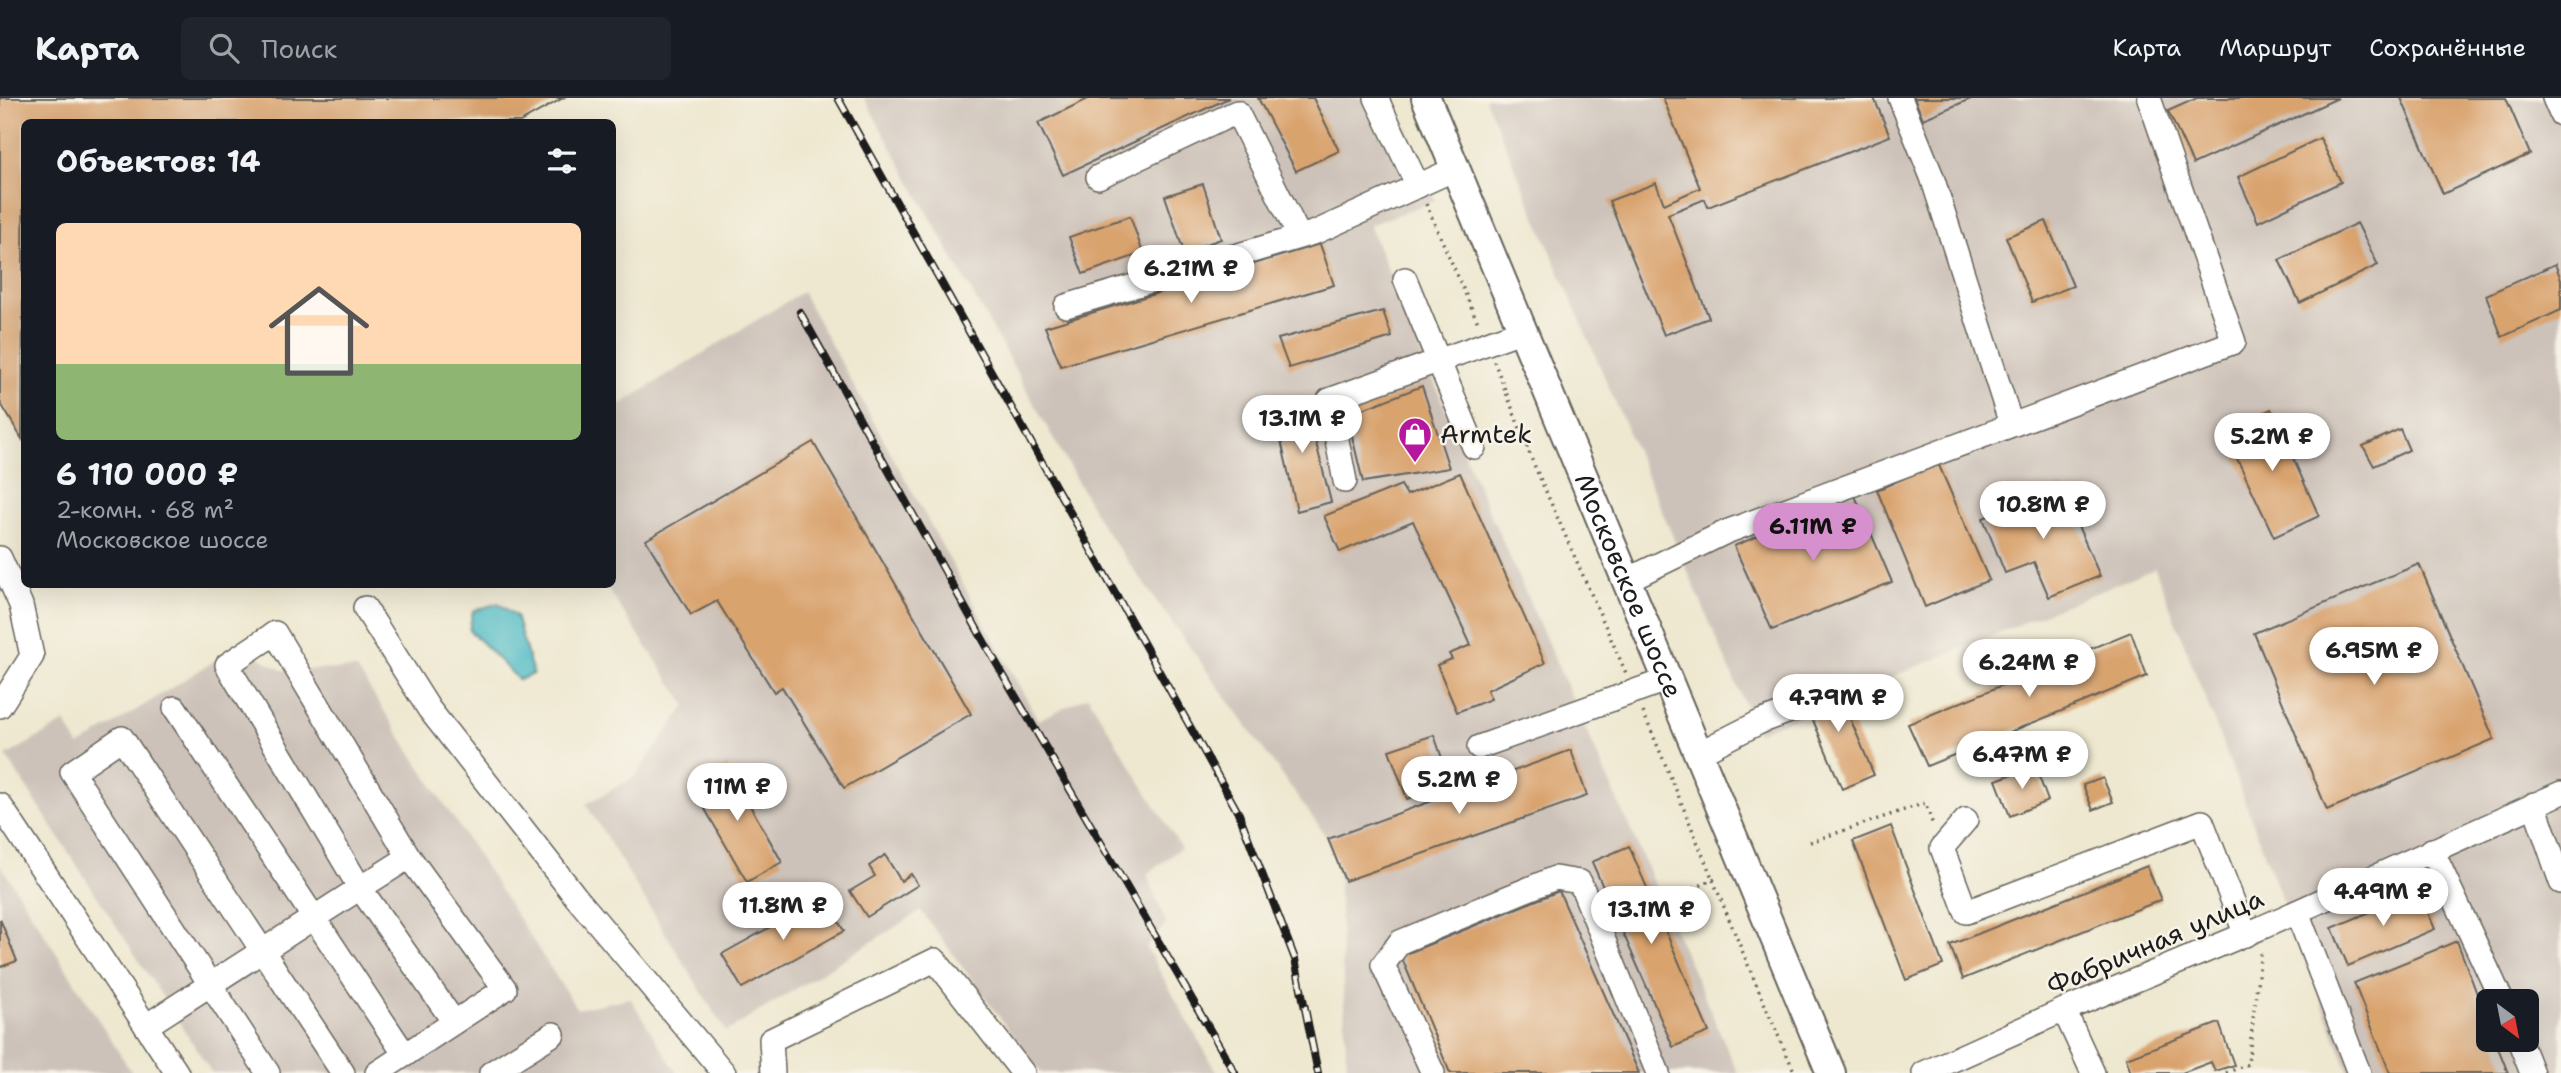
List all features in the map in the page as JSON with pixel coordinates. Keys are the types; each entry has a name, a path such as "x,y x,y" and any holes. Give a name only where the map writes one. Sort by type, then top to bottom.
{"main road":[{"name":"Московское шоссе","path":"1426,98 1831,1073"}],"lane":[{"path":"1377,98 1418,186"},
{"path":"1900,98 1932,177 2011,424"},
{"path":"1625,581 1726,532 2234,342 2149,98"},
{"path":"2554,98 2561,114"},
{"path":"1098,177 1237,112 1299,236"},
{"path":"1066,306 1299,236 1455,169"},
{"path":"1405,279 1474,447"},
{"path":"1345,481 1329,400 1521,331"},
{"path":"0,558 21,605 32,656 0,706"},
{"path":"365,608 429,709 576,897 724,1073"},
{"path":"377,1073 505,989 409,857 275,633 226,665 360,888 454,1022"},
{"path":"1479,747 1666,680"},
{"path":"174,708 405,1055"},
{"path":"1697,754 1760,722 1792,710"},
{"path":"268,1073 72,772 122,738 343,1073"},
{"name":"Фабричная улица","path":"1924,1073 2064,1010 2254,931 2561,793"},
{"path":"2534,804 2561,882"},
{"path":"0,806 177,1073"},
{"path":"1966,820 1942,848 1966,912 2202,822 2254,931"},
{"path":"2432,850 2496,989"},
{"path":"146,1026 409,857"},
{"path":"1433,1073 1383,965 1399,942 1555,878 1580,882 1658,1073"},
{"path":"2297,912 2359,1073"},
{"path":"773,1073 771,1040 935,960 1023,1073"},
{"path":"2064,1010 2093,1073"},
{"path":"491,1073 553,1034"},
{"path":"2524,1052 2532,1073"}],"path":[{"path":"1418,186 1487,343 1532,460 1715,878 1760,997 1795,1073"},
{"path":"1810,842 1925,803 1942,848"},
{"path":"1669,901 1715,878"},
{"path":"2226,1073 2248,1064 2254,931"}],"shaded area":[{"path":"864,98 1395,98 1435,201 1369,225 1468,463 1738,1073 1347,1073 1338,867 1328,839 1101,524"},
{"path":"1485,98 2561,98 2561,1073 2349,1073 2155,568 1757,733"},
{"path":"802,292 1038,720 1088,696 1181,848 1147,874 1166,924 1146,947 1217,1073 1041,1073 921,911 726,1032 586,804 635,777 686,705 607,588 616,588 616,407"},
{"path":"238,646 282,670 357,669 577,1009 630,998 677,1073 212,1073 6,756 65,722 79,746"},
{"path":"0,864 132,1073 0,1073"}],"water":[{"path":"498,603 516,616 533,674 519,680 469,630 473,611"}],"building":[{"path":"0,98 563,98 525,119 21,119 21,437 0,402"},
{"path":"1090,98 1229,98 1063,175 1038,123"},
{"path":"1258,98 1313,98 1339,151 1296,171"},
{"path":"1663,98 1874,98 1890,136 1708,207 1705,199 1668,214 1709,318 1664,335 1609,201 1656,183 1664,204 1700,188"},
{"path":"1914,98 1973,98 1923,119"},
{"path":"2197,98 2338,98 2193,164 2168,111"},
{"path":"2401,98 2506,98 2530,154 2443,194"},
{"path":"2320,138 2341,182 2258,222 2238,177"},
{"path":"1203,184 1221,239 1184,252 1165,196"},
{"path":"1130,216 1143,253 1083,274 1069,237"},
{"path":"2046,221 2073,286 2032,302 2006,237"},
{"path":"2357,223 2378,265 2300,303 2279,260"},
{"path":"1320,244 1334,285 1061,366 1045,327"},
{"path":"2555,264 2561,279 2561,310 2502,337 2486,295"},
{"path":"1383,311 1392,337 1289,368 1278,339"},
{"path":"1422,386 1449,468 1363,482 1347,415"},
{"path":"1305,400 1331,502 1297,511 1273,405"},
{"path":"2271,409 2319,516 2274,537 2224,431"},
{"path":"2400,429 2409,450 2374,466 2363,446"},
{"path":"813,442 971,714 844,788 782,687 774,692 717,601 691,615 646,540"},
{"path":"1938,463 1989,580 1925,607 1877,490"},
{"path":"1460,473 1545,663 1487,690 1491,699 1457,712 1437,665 1452,659 1449,654 1471,645 1413,521 1340,552 1324,516 1401,485 1407,495"},
{"path":"2061,487 2100,576 2049,597 2034,562 2005,573 1983,518"},
{"path":"1855,496 1892,582 1772,630 1734,546"},
{"path":"2419,564 2494,739 2327,810 2254,633"},
{"path":"2131,632 2147,676 1927,766 1908,724"},
{"path":"1834,680 1874,775 1842,789 1802,694"},
{"path":"1434,735 1451,784 1407,799 1389,750"},
{"path":"1571,750 1587,796 1345,881 1328,839"},
{"path":"727,765 782,862 747,882 691,785"},
{"path":"2035,766 2048,801 2010,816 1996,780"},
{"path":"2103,778 2113,802 2093,810 2083,785"},
{"path":"1891,826 1943,965 1906,980 1853,841"},
{"path":"1629,846 1709,1032 1673,1047 1592,862"},
{"path":"885,855 901,881 911,874 918,885 867,917 850,891 875,876 869,866"},
{"path":"2147,866 2161,900 1963,979 1950,945"},
{"path":"1559,891 1639,1073 1450,1073 1401,956"},
{"path":"2419,891 2435,929 2348,966 2332,928"},
{"path":"824,897 844,931 742,988 722,954"},
{"path":"0,919 17,961 0,967"},
{"path":"2457,941 2476,991 2476,1052 2500,1052 2508,1073 2390,1073 2354,983"},
{"path":"2219,1023 2234,1065 2215,1071 2211,1062 2182,1073 2131,1073 2126,1058"}],"railway":[{"path":"838,98 1239,814 1295,959 1318,1073"},
{"path":"800,312 991,654 1235,1073"}],"place":[{"name":"Armtek","path":"1415,464"}]}
